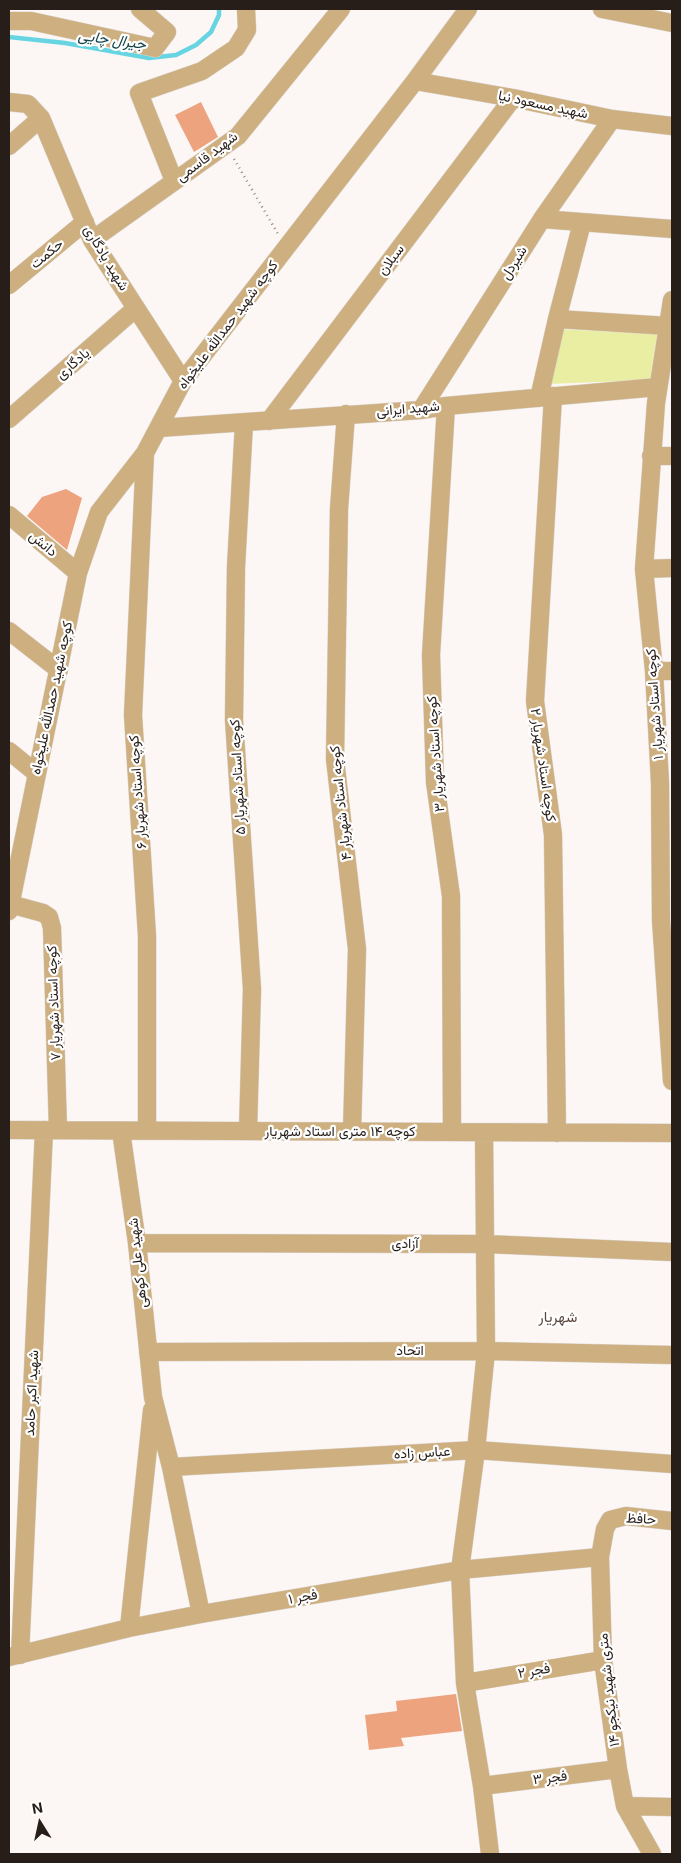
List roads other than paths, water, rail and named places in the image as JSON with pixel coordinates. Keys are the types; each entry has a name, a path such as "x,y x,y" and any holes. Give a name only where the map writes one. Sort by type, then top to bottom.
{"street":[{"path":"40,9 60,28"},
{"path":"9,21 31,21 155,48 167,32 140,9"},
{"path":"174,181 139,93 202,71 236,48 247,30 246,9"},
{"name":"شهید قاسمی","path":"92,240 238,136 341,9"},
{"name":"کوچه شهید حمدالله علیخواه","path":"10,908 78,573 100,512 145,453 183,380 415,81 468,9"},
{"path":"602,9 672,23"},
{"name":"شهید مسعود نیا","path":"415,81 513,98 612,119 672,126"},
{"name":"سبلان","path":"269,421 513,98"},
{"name":"شهید یادگاری","path":"9,102 28,104 41,118 92,240 183,380"},
{"path":"9,146 41,118"},
{"name":"شیردل","path":"422,410 542,219 612,119"},
{"path":"542,219 672,229"},
{"name":"حکمت","path":"9,285 84,222"},
{"name":"کوچه استاد شهریار ۲","path":"556,1133 553,835 535,701 546,397 557,319 582,223"},
{"name":"کوچه استاد شهریار ۱","path":"672,300 668,326 668,349 658,387 651,456 644,569 666,783 667,920 672,1081"},
{"name":"یادگاری","path":"9,419 136,308"},
{"path":"557,319 668,326"},
{"name":"شهید ایرانی","path":"159,428 422,410 446,406 658,387"},
{"name":"کوچه استاد شهریار ۳","path":"446,406 431,655 435,782 451,896 452,1132"},
{"name":"کوچه استاد شهریار ۴","path":"346,414 339,509 334,759 357,949 352,1132"},
{"name":"کوچه استاد شهریار ۵","path":"244,423 236,566 234,720 252,989 248,1131"},
{"name":"کوچه استاد شهریار ۶","path":"145,453 133,714 147,936 147,1130"},
{"path":"651,456 672,456"},
{"name":"دانش","path":"9,515 78,573"},
{"path":"644,569 672,568"},
{"path":"9,631 59,670"},
{"path":"654,671 672,671"},
{"path":"9,751 36,773"},
{"name":"کوچه استاد شهریار ۷","path":"10,908 43,913 49,917 52,928 51,1130"},
{"name":"کوچه ۱۴ متری استاد شهریار","path":"9,1130 672,1133"},
{"name":"شهید اکبر حامد","path":"14,1656 51,1130"},
{"name":"شهید علی کوهی","path":"121,1131 137,1243 154,1397 171,1467 201,1614"},
{"path":"484,1133 486,1351 476,1450 460,1570 465,1683 482,1786 490,1854"},
{"name":"آزادی","path":"137,1243 486,1244 672,1252"},
{"name":"اتحاد","path":"148,1352 486,1351 672,1355"},
{"name":"شهید علی کوهی","path":"129,1628 154,1397"},
{"name":"عباس زاده","path":"171,1467 476,1450 672,1464"},
{"name":"حافظ","path":"610,1520 626,1516 672,1521"},
{"name":"۱۴ متری شهید نیکجو","path":"610,1520 606,1529 600,1557 603,1660 625,1806 652,1854"},
{"name":"فجر ۱","path":"14,1656 129,1628 201,1614 460,1570 600,1557"},
{"name":"فجر ۲","path":"465,1683 603,1660"},
{"name":"فجر ۳","path":"482,1786 618,1769"},
{"path":"625,1806 672,1807"}],"waterway":[{"name":"جیرال چایی","path":"9,37 65,43 149,58 176,55 196,45 211,32 219,15 219,9"}],"district":[{"name":"شهریار","path":"558,1317"}]}
